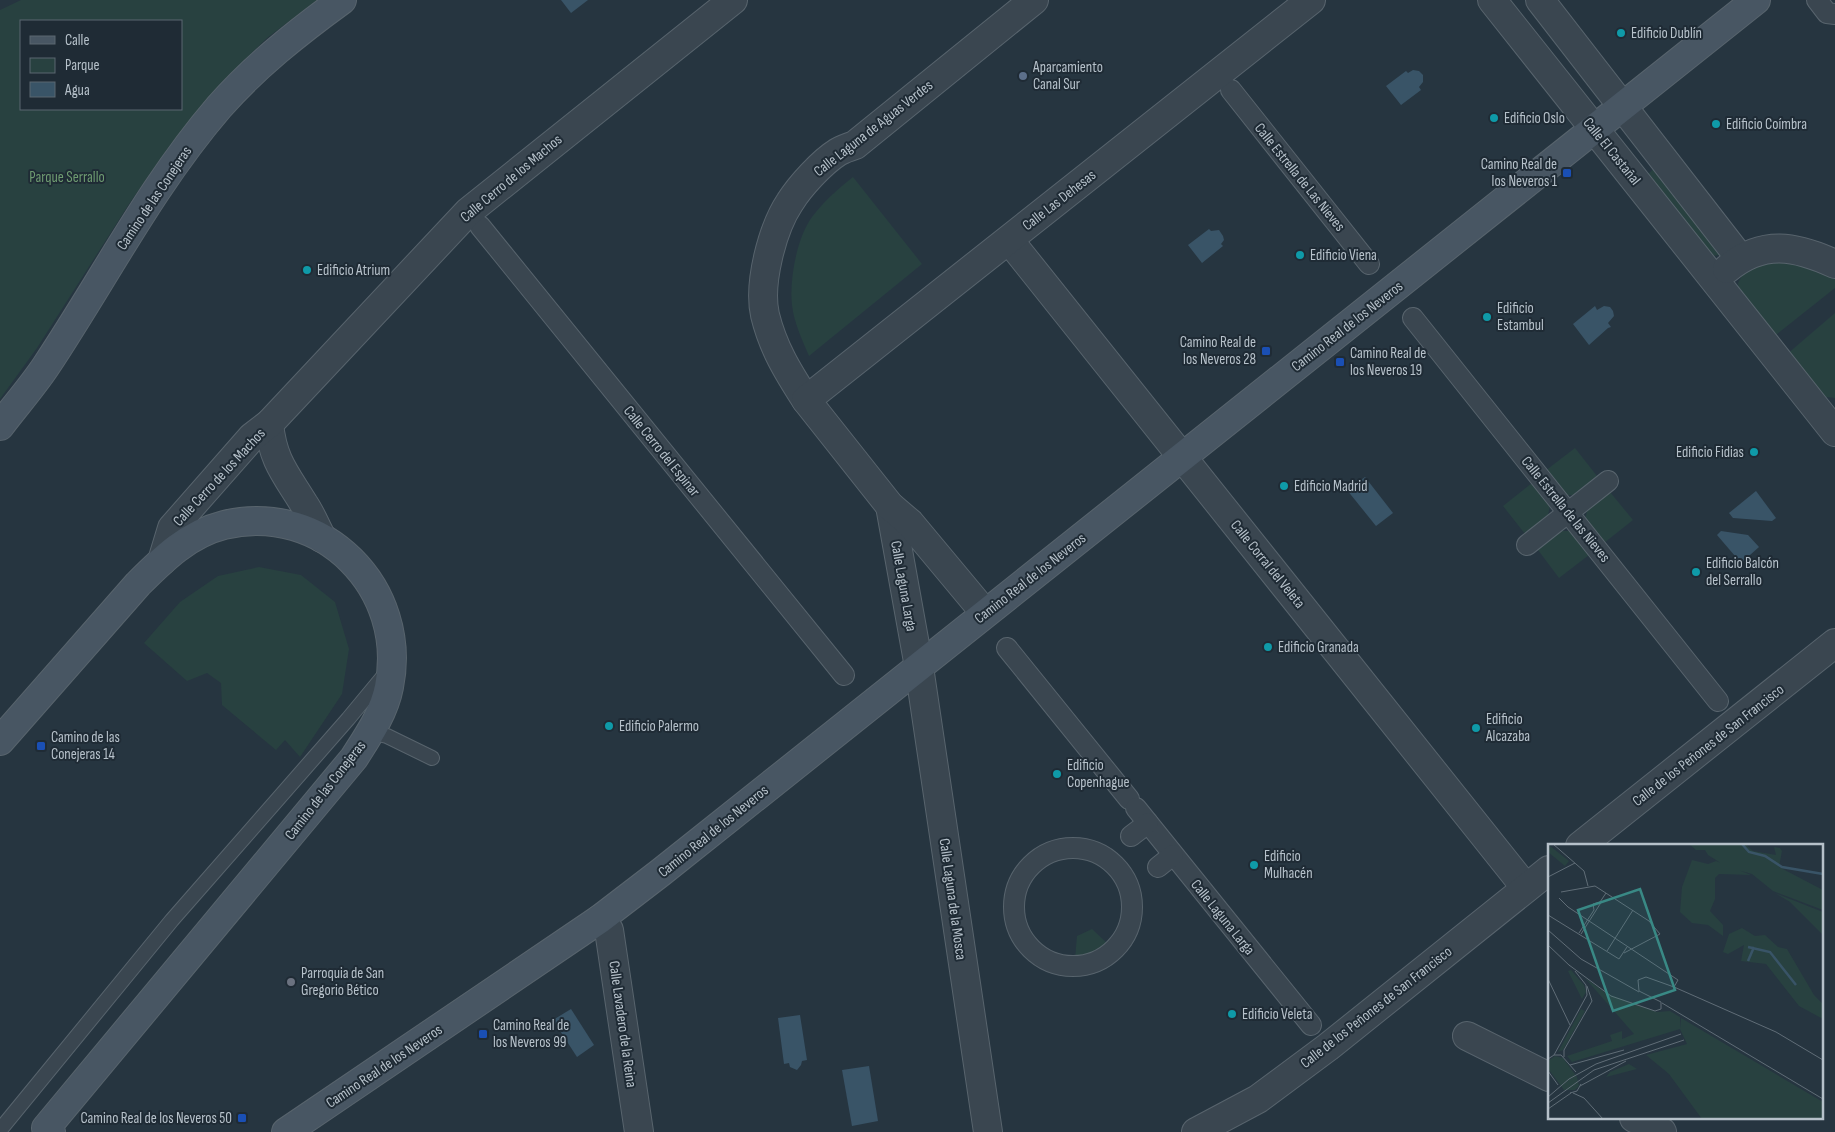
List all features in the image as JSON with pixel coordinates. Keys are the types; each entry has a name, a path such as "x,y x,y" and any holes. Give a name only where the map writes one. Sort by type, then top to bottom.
{"main road":[{"name":"Camino de las Conejeras","path":"0,426 45,367 146,205 182,154 220,107 260,66 301,30 342,0"},
{"name":"Camino Real de los Neveros","path":"286,1132 600,919 660,873 1756,0"},
{"name":"Camino de las Conejeras","path":"0,741 138,584 186,541 224,525 272,522 306,530 322,538 335,546 369,580 387,618 392,650 389,688 382,710 354,758 46,1131"}],"street":[{"name":"Calle Cerro de los Machos","path":"162,561 172,528 252,437 269,424 468,212 734,0"},
{"name":"Calle Laguna de Aguas Verdes","path":"806,400 776,351 764,313 764,275 774,236 790,202 815,172 838,152 855,145 1034,0"},
{"name":"Calle Las Dehesas","path":"806,400 1311,0"},
{"name":"Calle El Castañal","path":"1492,0 1714,280 1833,426"},
{"path":"1540,0 1740,258"},
{"path":"1817,0 1827,13 1835,14"},
{"name":"Calle Estrella de Las Nieves","path":"1231,90 1369,264"},
{"name":"Calle Cerro del Espinar","path":"480,226 844,675"},
{"name":"Calle Corral del Veleta","path":"1009,240 1526,888"},
{"path":"1714,280 1740,258 1764,250 1787,248 1813,254 1835,264"},
{"name":"Calle Estrella de las Nieves","path":"1413,318 1718,701"},
{"name":"Calle Laguna Larga","path":"806,400 890,506 910,523 986,613"},
{"name":"Calle Cerro de los Machos","path":"269,424 271,443 280,468 305,506 322,538"},
{"path":"1527,545 1608,481"},
{"name":"Calle Laguna Larga","path":"890,506 919,667"},
{"name":"Calle de los Peñones de San Francisco","path":"1583,844 1835,643"},
{"name":"Calle Laguna Larga","path":"1007,648 1311,1025"},
{"name":"Calle Laguna de la Mosca","path":"919,667 988,1132"},
{"path":"1131,836 1138,810"},
{"path":"1069,848 1086,849 1101,855 1114,864 1123,876 1129,890 1132,908 1128,927 1119,944 1105,957 1087,964 1067,966 1050,962 1034,952 1019,930 1014,904 1018,887 1026,871 1039,859 1069,848"},
{"path":"1158,868 1173,855"},
{"name":"Calle de los Peñones de San Francisco","path":"1196,1132 1258,1099 1336,1041 1548,871"},
{"name":"Calle Lavadero de la Reina","path":"600,919 609,930 639,1132"},
{"path":"1466,1036 1548,1076"},
{"path":"1638,1120 1662,1132"}],"lane":[{"path":"0,1130 172,920 392,666"},
{"path":"370,732 386,736 432,758"}],"green space":[{"name":"Parque Serrallo","path":"21,0 317,0 267,38 221,83 170,145 129,204 37,348 0,399 0,10"},
{"path":"1658,165 1721,255 1711,256 1647,175"},
{"path":"853,177 922,264 809,356 796,325 793,312 791,295 795,259 802,236 812,217 831,195"},
{"path":"1775,260 1821,269 1835,278 1835,288 1772,338 1739,295 1738,283 1744,272 1753,266"},
{"path":"1835,313 1835,398 1826,397 1815,392 1786,355"},
{"path":"1575,448 1597,476 1573,495 1564,495 1545,471"},
{"path":"1532,483 1550,506 1548,515 1525,534 1503,506"},
{"path":"1610,492 1633,520 1604,543 1585,520 1587,511"},
{"path":"1561,531 1570,531 1589,555 1559,578 1538,550"},
{"path":"259,567 301,575 335,602 349,649 342,694 300,757 285,740 276,750 222,705 221,683 207,673 187,681 144,643 180,602 218,576"},
{"path":"1092,929 1109,945 1093,955 1075,959 1077,936"}],"water":[{"path":"561,0 588,0 571,13"},
{"path":"1413,70 1419,71 1423,75 1423,82 1419,87 1421,90 1401,105 1386,86 1406,71 1408,73"},
{"path":"1209,229 1211,231 1219,230 1224,240 1221,244 1223,246 1202,263 1188,245"},
{"path":"1595,306 1597,310 1604,306 1610,307 1614,316 1608,323 1611,327 1589,345 1573,324"},
{"path":"1365,477 1393,513 1376,526 1347,490"},
{"path":"1756,491 1776,518 1772,521 1733,518 1729,513"},
{"path":"1721,531 1748,535 1759,547 1741,563 1717,535"},
{"path":"571,1009 594,1045 577,1057 553,1020"},
{"path":"800,1015 807,1060 802,1061 797,1070 790,1067 789,1063 784,1064 778,1018"},
{"path":"869,1066 878,1121 852,1126 842,1070"}],"place":[{"name":"Edificio Dublín","path":"1621,33"},
{"name":"Aparcamiento Canal Sur","path":"1023,76"},
{"name":"Edificio Oslo","path":"1494,118"},
{"name":"Edificio Coímbra","path":"1716,124"},
{"name":"Camino Real de los Neveros 1","path":"1567,173"},
{"name":"Edificio Viena","path":"1300,255"},
{"name":"Edificio Atrium","path":"307,270"},
{"name":"Edificio Estambul","path":"1487,317"},
{"name":"Camino Real de los Neveros 28","path":"1266,351"},
{"name":"Camino Real de los Neveros 19","path":"1340,362"},
{"name":"Edificio Fidias","path":"1754,452"},
{"name":"Edificio Madrid","path":"1284,486"},
{"name":"Edificio Balcón del Serrallo","path":"1696,572"},
{"name":"Edificio Granada","path":"1268,647"},
{"name":"Edificio Palermo","path":"609,726"},
{"name":"Edificio Alcazaba","path":"1476,728"},
{"name":"Camino de las Conejeras 14","path":"41,746"},
{"name":"Edificio Copenhague","path":"1057,774"},
{"name":"Edificio Mulhacén","path":"1254,865"},
{"name":"Parroquia de San Gregorio Bético","path":"291,982"},
{"name":"Edificio Veleta","path":"1232,1014"},
{"name":"Camino Real de los Neveros 99","path":"483,1034"},
{"name":"Camino Real de los Neveros 50","path":"242,1118"}]}
